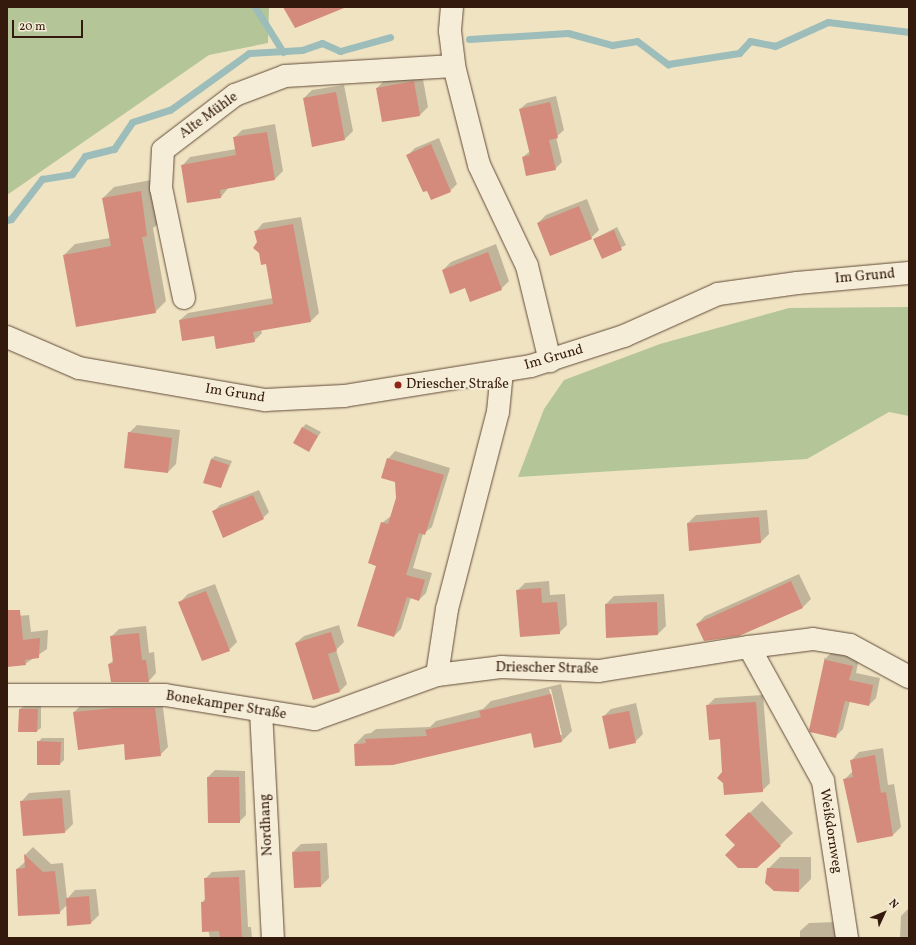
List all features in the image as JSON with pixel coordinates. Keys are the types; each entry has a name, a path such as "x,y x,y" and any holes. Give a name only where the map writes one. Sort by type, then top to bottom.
{"street":[{"path":"452,7 450,31 454,66 479,165 527,266 550,361"},
{"name":"Alte Mühle","path":"184,298 161,188 163,150 235,95 285,76 454,66"},
{"name":"Im Grund","path":"7,337 79,368 265,400 344,396 457,380 550,361 624,336 718,294 797,283 909,273"},
{"path":"437,675 447,609 498,412 502,371"},
{"name":"Driescher Straße","path":"437,675 501,667 599,671 750,646 813,639 850,645 909,678"},
{"name":"Weißdornweg","path":"750,646 823,781 847,938"},
{"name":"Bonekamper Straße","path":"7,695 165,695 315,719 437,675"},
{"name":"Nordhang","path":"261,711 273,938"}],"green space":[{"path":"7,7 269,7 268,43 209,55 7,195"},
{"path":"909,307 909,416 889,412 807,459 518,477 544,409 564,380 660,344 789,308"}],"building":[{"path":"283,7 344,7 344,8 295,28"},
{"path":"414,81 420,116 382,122 376,88"},
{"path":"336,92 345,140 312,147 303,98"},
{"path":"550,102 558,138 549,140 556,170 526,176 522,157 530,155 519,109"},
{"path":"267,132 275,180 220,190 221,198 187,203 181,165 236,155 233,137"},
{"path":"431,144 451,192 431,200 427,191 423,192 406,155"},
{"path":"141,191 147,236 142,237 156,313 76,327 63,255 111,246 102,198"},
{"path":"579,206 592,239 550,256 537,223"},
{"path":"293,224 311,322 253,332 255,342 216,349 214,336 182,341 179,320 273,304 266,264 261,265 259,253 253,248 257,242 254,231"},
{"path":"614,230 622,250 602,259 593,239"},
{"path":"488,252 502,290 470,302 465,288 450,294 442,270"},
{"path":"302,427 318,436 309,452 293,443"},
{"path":"128,432 172,438 168,473 124,468"},
{"path":"387,458 444,475 425,535 419,533 406,575 425,580 419,601 407,597 394,637 357,626 376,566 368,563 381,522 388,524 396,498 395,482 381,478"},
{"path":"211,459 229,465 221,488 203,483"},
{"path":"253,495 264,519 223,538 212,511"},
{"path":"759,517 761,543 689,551 687,523"},
{"path":"791,581 803,608 739,636 704,641 696,624"},
{"path":"541,588 542,603 557,602 560,634 520,637 516,590"},
{"path":"206,591 230,651 202,661 178,602"},
{"path":"657,602 658,635 606,638 605,604"},
{"path":"7,610 20,610 23,640 40,638 39,658 25,660 26,665 7,667"},
{"path":"331,632 337,651 328,654 340,692 313,700 295,643"},
{"path":"139,633 142,660 146,660 149,682 111,682 108,664 113,663 110,636"},
{"path":"825,657 826,660 853,666 849,680 873,685 869,706 845,701 836,738 810,732 809,730"},
{"path":"551,694 562,742 534,748 531,733 393,765 355,766 354,744 366,743 365,739 427,736 425,730 481,717 479,711"},
{"path":"756,702 763,792 724,795 723,783 717,778 722,772 720,739 709,740 706,705"},
{"path":"114,708 155,708 161,756 125,760 124,744 78,750 73,712"},
{"path":"19,709 38,709 37,732 18,732"},
{"path":"629,711 636,743 609,749 602,716"},
{"path":"37,741 61,742 60,765 37,765"},
{"path":"875,755 881,793 886,792 893,836 857,843 843,779 853,777 850,760"},
{"path":"207,777 239,777 240,823 208,823"},
{"path":"62,798 65,833 23,836 20,801"},
{"path":"749,812 781,846 757,868 738,868 725,855 735,845 725,835"},
{"path":"320,851 321,887 294,888 292,852"},
{"path":"24,854 43,872 55,871 60,914 18,916 16,869 25,868"},
{"path":"767,868 799,869 799,892 774,891 765,883"},
{"path":"239,877 242,938 220,938 219,931 202,932 201,902 205,902 204,878"},
{"path":"89,896 91,924 67,926 66,898"}],"waterway":[{"path":"255,7 283,52"},
{"path":"469,39 568,33 612,45 637,41 668,64 739,53 750,41 775,46 828,22 909,32"},
{"path":"7,220 11,219 42,179 72,174 85,156 114,149 132,122 170,110 249,53 302,50 322,43 340,51 390,37"}],"place":[{"name":"Driescher Straße","path":"398,385"}]}
